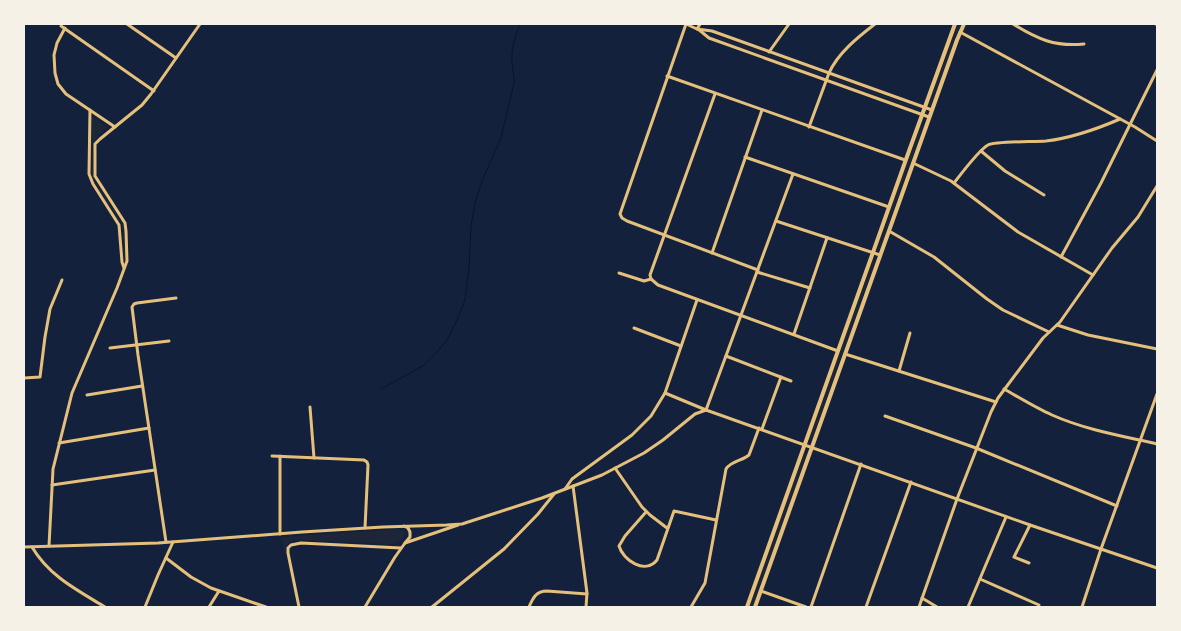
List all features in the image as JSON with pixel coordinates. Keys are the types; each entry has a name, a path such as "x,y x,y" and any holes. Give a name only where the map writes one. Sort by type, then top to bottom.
{"main road":[{"path":"747,607 924,107 956,24"},
{"path":"755,607 929,117 964,24"}],"street":[{"path":"128,24 176,58"},
{"path":"49,546 53,469 72,393 128,259 125,223 95,174 96,144 98,140 142,106 199,25 193,24"},
{"path":"810,288 758,271 627,221 620,216 620,210 686,24 712,31 932,110"},
{"path":"698,28 700,24"},
{"path":"769,52 789,24"},
{"path":"809,127 835,61 875,24"},
{"path":"1013,24 1053,44 1084,44"},
{"path":"61,26 154,90"},
{"path":"65,28 54,51 56,79 63,91 115,127"},
{"path":"698,28 709,38 929,117"},
{"path":"960,32 1130,124 1157,141"},
{"path":"1061,257 1101,183 1157,70"},
{"path":"667,76 905,160"},
{"path":"651,280 650,275 715,94"},
{"path":"90,110 90,178 118,222 121,232 124,268"},
{"path":"712,252 762,110"},
{"path":"954,183 988,145 1047,141 1073,136 1120,119"},
{"path":"981,151 1004,172 1044,195"},
{"path":"745,157 889,207"},
{"path":"913,163 954,183 1018,232 1093,275"},
{"path":"405,543 602,475 644,453 695,414 706,410 794,174"},
{"path":"918,607 976,448 996,402 1043,338 1057,325 1138,217 1157,186"},
{"path":"776,222 880,255"},
{"path":"889,231 934,257 1003,310 1050,332"},
{"path":"794,334 827,238"},
{"path":"619,273 644,281 651,280 658,285 697,300 838,350"},
{"path":"24,378 40,377 50,309 62,280"},
{"path":"166,542 132,310 133,305 137,302 176,298"},
{"path":"565,489 572,479 641,427 651,416 665,392 697,300"},
{"path":"1057,325 1083,334 1157,349"},
{"path":"634,328 681,346"},
{"path":"899,371 910,332"},
{"path":"110,348 169,341"},
{"path":"845,354 996,402"},
{"path":"726,356 791,381"},
{"path":"692,607 705,583 726,469 729,465 749,455 761,429 780,377"},
{"path":"88,395 142,386"},
{"path":"1004,389 1067,421 1157,444"},
{"path":"665,392 706,410 1006,517 1157,568"},
{"path":"1082,607 1157,394"},
{"path":"310,407 314,458"},
{"path":"885,416 976,448 1117,506"},
{"path":"59,443 148,428"},
{"path":"272,456 364,460 367,462 365,528"},
{"path":"280,456 280,534"},
{"path":"811,607 861,464"},
{"path":"615,468 646,512 667,528"},
{"path":"52,485 155,470"},
{"path":"866,607 911,482"},
{"path":"573,486 587,594 586,607"},
{"path":"432,607 500,553 535,518 554,493"},
{"path":"646,512 625,536 620,545 620,550 628,559 635,564 643,566 654,564 674,512 716,520"},
{"path":"968,607 1006,517"},
{"path":"24,547 173,542 365,528 462,524"},
{"path":"1029,564 1014,557 1030,525"},
{"path":"365,607 400,548 410,536 408,528 404,526"},
{"path":"145,607 173,542"},
{"path":"299,607 288,553 288,548 293,543 400,548"},
{"path":"32,547 40,560 58,577 105,607"},
{"path":"166,558 191,577 219,591 266,607"},
{"path":"980,579 1038,605"},
{"path":"209,607 219,591"},
{"path":"761,591 806,607"},
{"path":"529,607 535,596 540,592 587,594"},
{"path":"922,598 937,607"}],"shaded area":[{"path":"958,24 961,24 930,106 928,104"},
{"path":"717,36 824,74 824,75 717,38"},
{"path":"833,77 918,108 919,109 831,78"},
{"path":"93,117 107,127 94,143 93,174 96,182 123,224 125,232 125,260 123,232 120,221 94,183 91,174"},
{"path":"920,126 923,127 879,250 877,251 877,250"},
{"path":"873,260 875,261 812,439 810,440 809,438"},
{"path":"804,453 807,455 752,607 749,607"},
{"path":"399,529 404,532 404,536 398,542 391,544 296,540 289,542 284,552 282,537"}],"waterway":[{"path":"381,389 424,365 438,351 447,340 465,300 471,226 475,203 482,181 501,138 514,83 512,53 520,24"}]}
